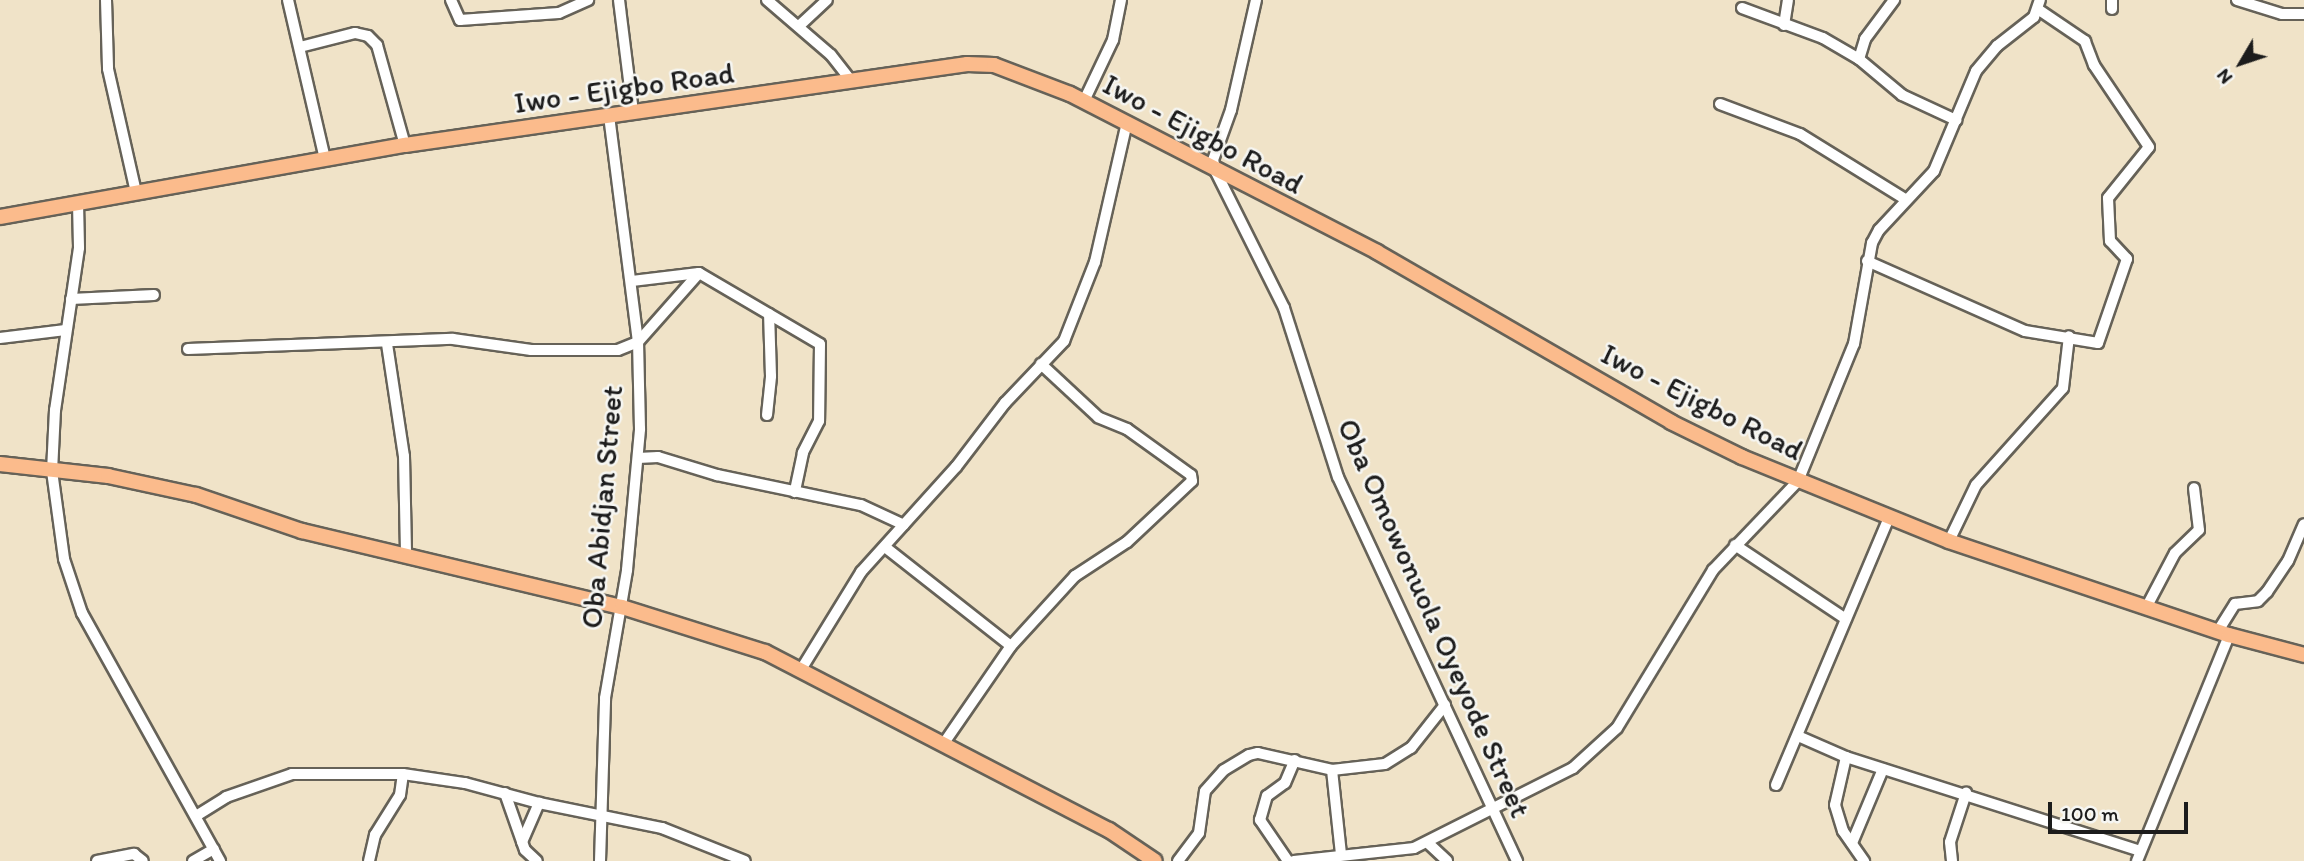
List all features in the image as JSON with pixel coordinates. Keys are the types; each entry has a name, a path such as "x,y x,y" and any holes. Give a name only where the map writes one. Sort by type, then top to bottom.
{"main road":[{"name":"Iwo - Ejigbo Road","path":"0,217 405,145 978,64 1034,78 1127,122 1216,172 1413,272 1692,433 1798,481 1949,541 2223,633 2304,655"},
{"path":"0,464 108,476 196,495 302,531 406,553 622,607 802,668 1109,830 1155,861"}],"street":[{"path":"106,0 108,69 136,192"},
{"path":"288,0 325,159"},
{"path":"452,0 460,20 559,13 588,0"},
{"path":"619,0 633,113"},
{"path":"768,0 799,26 852,82"},
{"path":"799,26 827,0"},
{"path":"1084,101 1113,40 1121,0"},
{"path":"1216,172 1213,160 1234,99 1256,0"},
{"path":"1784,25 1788,0"},
{"path":"1859,59 1865,39 1894,0"},
{"path":"2237,0 2282,15 2304,14"},
{"path":"1294,861 1341,854 1398,857 1573,768 1602,745 1632,707 1706,580 1735,545 1798,481 1854,344 1867,261 1879,230 1905,199 1934,171 1982,63 2040,5 2085,41 2094,65 2149,147 2108,198 2110,241 2127,259 2098,343 2069,336 2025,331 1867,261"},
{"path":"1742,8 1823,38 1859,59 1902,95 1956,120"},
{"path":"300,47 355,33 368,36 377,45 405,145"},
{"path":"1720,104 1800,134 1905,199"},
{"name":"Oba Abidjan Street","path":"600,861 605,698 622,607 638,458 638,342 632,281 608,117"},
{"path":"802,668 861,572 1064,341 1095,262 1127,122"},
{"name":"Oba Omowonuola Oyeyode Street","path":"1216,172 1284,308 1302,355 1318,423 1371,546 1517,861"},
{"path":"78,203 79,248 66,330 52,471 72,587 82,613 220,861"},
{"path":"188,349 234,344 387,344 453,339 531,350 618,350 638,342 699,273"},
{"path":"632,281 699,273 821,347 819,421 803,453 795,492"},
{"path":"71,299 154,295"},
{"path":"767,415 769,314"},
{"path":"0,338 66,330"},
{"path":"1949,541 1976,485 2063,388 2069,336"},
{"path":"387,344 404,456 406,553"},
{"path":"944,743 1011,646 1075,576 1127,542 1192,481 1191,475 1128,429 1098,417 1041,364"},
{"path":"638,458 658,457 795,492 861,505 904,525"},
{"path":"2146,608 2175,553 2199,530 2194,488"},
{"path":"1776,785 1889,518"},
{"path":"1798,736 1846,757 1966,793 2138,856 2235,604 2258,601 2267,592 2288,561 2304,524"},
{"path":"1735,545 1846,620"},
{"path":"885,547 1011,646"},
{"path":"1178,861 1199,833 1205,791 1224,770 1258,753 1332,770 1385,764 1406,752 1445,705"},
{"path":"1846,757 1835,805 1852,843 1864,861"},
{"path":"1288,861 1260,820 1268,796 1285,783 1295,761"},
{"path":"1852,843 1883,769"},
{"path":"1332,770 1341,854"},
{"path":"196,816 226,797 292,774 403,774 505,793 539,803 662,828 723,857 745,861"},
{"path":"369,861 375,835 400,795 403,774"},
{"path":"505,793 522,842 537,861"},
{"path":"1952,861 1950,842 1966,793"},
{"path":"522,842 539,803"},
{"path":"1428,843 1447,861"},
{"path":"1414,848 1416,861"},
{"path":"193,861 214,849"},
{"path":"97,861 134,854 143,861"}]}
